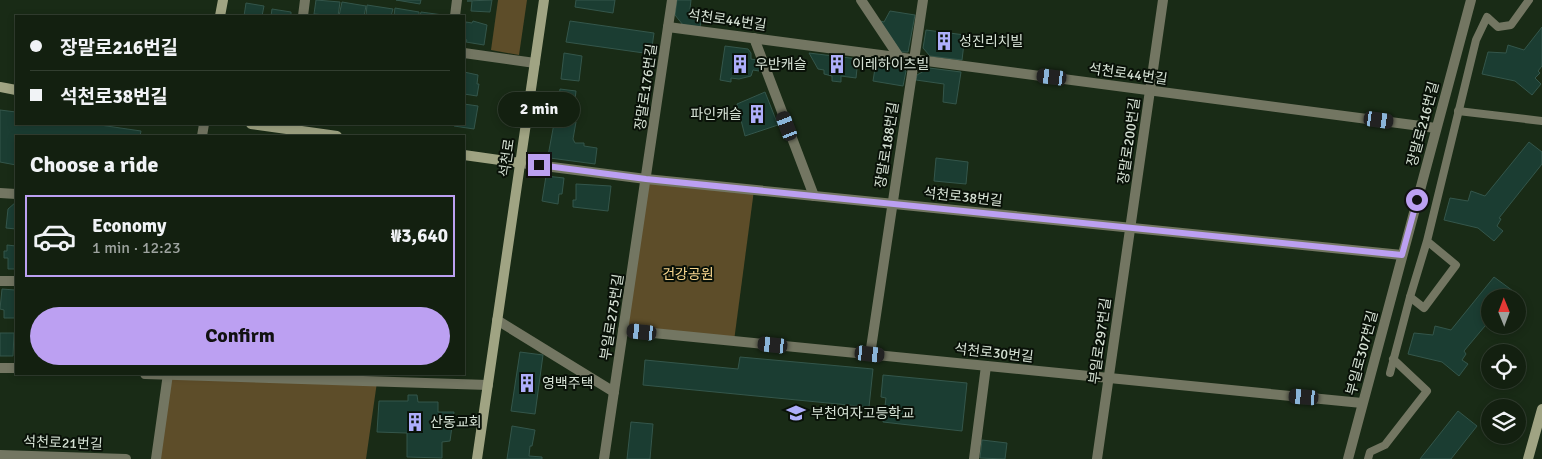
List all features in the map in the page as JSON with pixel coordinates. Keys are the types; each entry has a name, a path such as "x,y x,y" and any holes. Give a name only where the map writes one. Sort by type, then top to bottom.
{"street":[{"path":"220,15 223,0"},
{"path":"303,15 305,0"},
{"path":"455,15 457,0"},
{"name":"석천로","path":"477,459 544,0"},
{"name":"장말로176번길","path":"646,179 672,0"},
{"path":"861,0 899,57"},
{"name":"장말로188번길","path":"870,354 923,0"},
{"name":"장말로200번길","path":"1130,227 1163,0"},
{"name":"장말로216번길","path":"1402,255 1470,0"},
{"name":"석천로44번길","path":"668,27 1436,128"},
{"path":"754,38 814,196"},
{"path":"465,53 535,63"},
{"path":"0,87 15,90"},
{"path":"269,125 287,126 332,135"},
{"path":"465,155 521,163"},
{"name":"석천로38번길","path":"521,163 646,179 1402,255"},
{"name":"부일로275번길","path":"604,459 646,179"},
{"path":"0,196 15,194"},
{"name":"부일로297번길","path":"1098,459 1130,227"},
{"name":"부일로307번길","path":"1348,459 1402,255"},
{"path":"0,281 15,281"},
{"path":"497,320 614,392"},
{"name":"석천로30번길","path":"623,330 1362,403"},
{"path":"974,459 986,366"},
{"path":"0,368 15,368"},
{"path":"156,459 168,375"},
{"path":"197,375 488,385"},
{"path":"1528,459 1542,409"},
{"name":"석천로21번길","path":"0,454 126,459"}],"lane":[{"path":"1390,373 1426,241 1476,40 1487,17 1498,27 1511,25 1529,0"},
{"path":"1458,111 1542,121"},
{"path":"1410,296 1424,308 1456,265 1426,241"},
{"path":"1368,459 1370,452 1385,445 1427,391 1393,359"}],"green space":[{"path":"498,0 527,0 519,55 491,50"},
{"name":"건강공원","path":"646,179 754,190 734,341 623,330"},
{"path":"168,375 377,382 366,459 156,459"}],"building":[{"path":"316,0 340,2 338,15 314,14"},
{"path":"396,0 421,0 420,4"},
{"path":"492,0 490,12 471,11 472,1 467,1"},
{"path":"576,0 615,0 613,13 575,7"},
{"path":"677,0 691,0 690,9 703,11 700,27 683,25 675,15"},
{"path":"342,2 366,6 364,15 339,15"},
{"path":"246,3 264,6 262,15 244,15"},
{"path":"367,5 393,9 391,15 366,15"},
{"path":"395,8 419,12 419,15 394,15"},
{"path":"272,9 291,12 291,15 271,15"},
{"path":"890,11 915,15 908,52 901,52 880,21 884,22"},
{"path":"421,12 443,15 420,15"},
{"path":"473,21 487,25 484,45 466,42 466,22 472,23"},
{"path":"570,21 654,33 651,54 566,42"},
{"path":"1542,27 1542,66 1538,71 1540,73 1535,78 1541,84 1532,95 1515,81 1482,74 1488,52 1506,53 1508,45 1524,50"},
{"name":"성진리치빌","path":"926,30 965,35 962,60 930,56 923,48"},
{"name":"우반캐슬","path":"725,46 748,49 751,53 751,59 757,60 757,64 760,65 759,71 753,70 751,76 739,79 731,78 731,82 720,80"},
{"path":"564,53 582,56 579,81 561,79"},
{"name":"이레하이츠빌","path":"809,53 858,59 856,78 841,76 841,82 832,81 832,76 824,74 824,70 818,69"},
{"path":"876,62 900,65 906,71 903,86 873,81"},
{"path":"929,68 961,72 956,104 943,102 944,84 916,80 917,75"},
{"path":"465,72 478,75 477,96 465,94"},
{"path":"560,89 576,91 573,117 557,114"},
{"name":"파인캐슬","path":"765,92 778,125 745,136 737,104"},
{"path":"465,104 478,106 474,129 454,126 465,125"},
{"path":"0,110 15,112 15,125 100,125 141,131 140,135 15,135 15,165 0,162"},
{"path":"555,118 576,122 573,139 575,143 584,143 584,146 597,148 595,164 550,158 548,156"},
{"path":"1529,142 1542,152 1542,164 1499,218 1501,219 1497,226 1503,231 1494,241 1478,228 1444,220 1450,198 1468,201 1471,191 1485,196"},
{"path":"936,158 968,162 966,184 934,181"},
{"path":"546,176 564,178 562,194 559,194 558,204 542,201"},
{"path":"576,184 611,186 608,211 573,207 573,200 576,200"},
{"path":"15,203 15,229 6,228 8,209"},
{"path":"7,245 15,246 15,269 8,269 8,258 4,258 4,251 7,251"},
{"path":"1494,277 1510,289 1484,289"},
{"path":"2,289 15,290 15,318 4,318 4,310 0,309"},
{"path":"1481,293 1481,331 1464,351 1466,354 1462,360 1468,364 1459,376 1442,362 1408,354 1414,333 1433,335 1435,326 1451,330"},
{"path":"0,333 14,333 13,356 0,356"},
{"name":"영백주택","path":"520,352 543,355 535,414 511,411"},
{"path":"740,357 873,369 869,407 643,385 645,360 738,369"},
{"path":"883,375 967,383 962,431 883,422 886,398 881,397"},
{"name":"산동교회","path":"408,395 417,395 418,402 438,402 438,412 454,412 450,441 442,442 442,458 407,457 407,433 377,432 379,401 408,401"},
{"path":"1458,411 1477,426 1451,459 1420,459"},
{"path":"631,422 653,424 650,459 627,459"},
{"path":"512,426 535,430 529,456 542,457 542,459 507,459"},
{"path":"982,440 1007,443 1005,459 980,458"}],"place":[{"name":"성진리치빌","path":"944,41"},
{"name":"우반캐슬","path":"740,64"},
{"name":"이레하이츠빌","path":"837,64"},
{"name":"파인캐슬","path":"757,114"},
{"name":"영백주택","path":"527,383"},
{"name":"부천여자고등학교","path":"796,413"},
{"name":"산동교회","path":"415,422"}],"route":[{"path":"539,165 646,179 1402,255 1417,200"}]}
